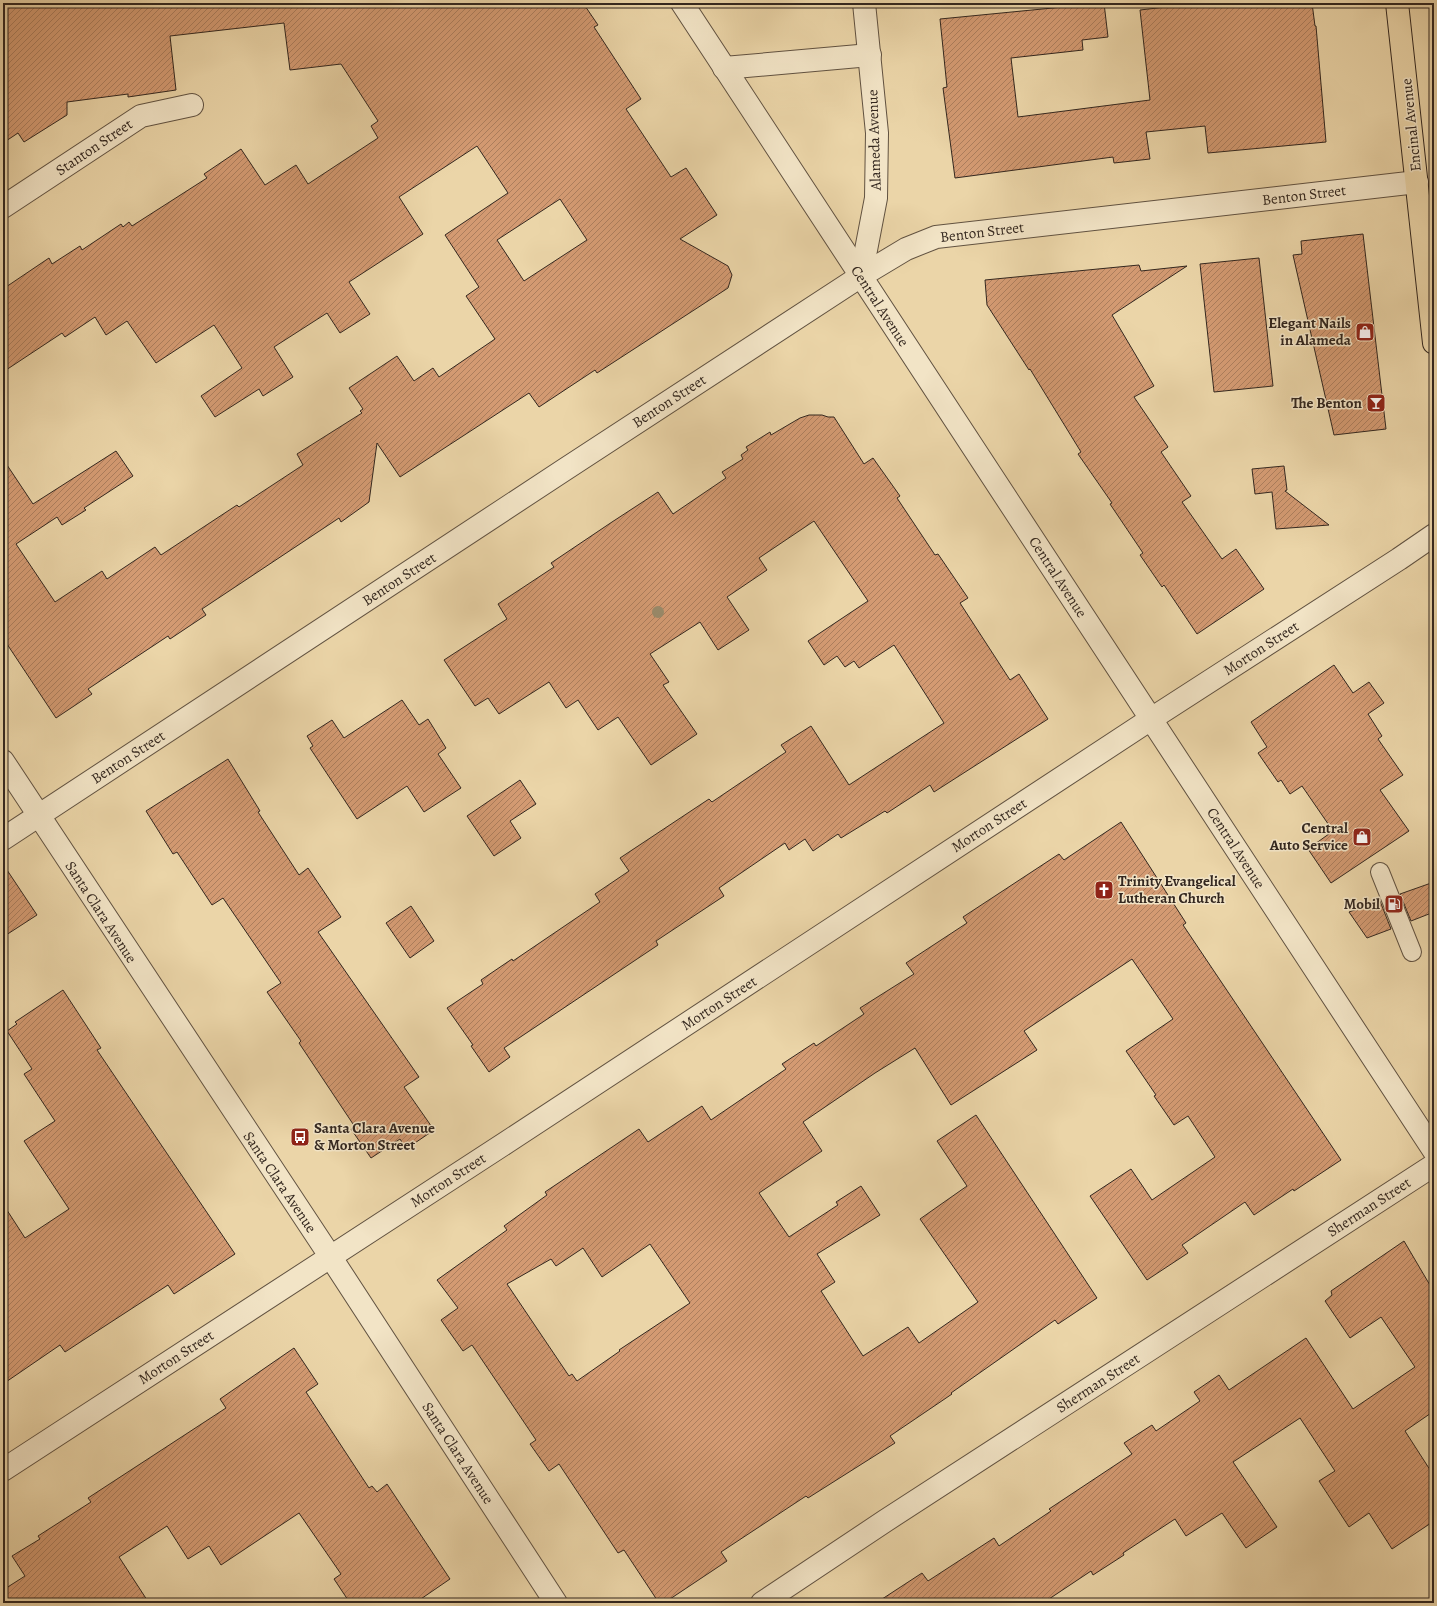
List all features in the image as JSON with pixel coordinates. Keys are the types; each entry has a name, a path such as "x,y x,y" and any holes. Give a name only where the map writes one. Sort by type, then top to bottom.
{"main road":[{"name":"Encinal Avenue","path":"1397,3 1434,343"}],"street":[{"name":"Central Avenue","path":"682,3 1434,1151"},
{"name":"Alameda Avenue","path":"861,276 876,198 877,125 864,3"},
{"path":"724,68 870,55"},
{"name":"Stanton Street","path":"3,207 141,116 192,105"},
{"name":"Benton Street","path":"3,839 564,470 861,276 906,249 936,237 1417,182"},
{"name":"Morton Street","path":"3,1470 1434,535"},
{"name":"Santa Clara Avenue","path":"3,761 330,1256 556,1603"},
{"name":"Sherman Street","path":"762,1603 885,1521 1434,1165"}],"lane":[{"path":"1380,872 1412,952"}],"building":[{"path":"3,3 583,3 598,25 594,27 641,99 626,109 671,177 686,168 717,215 680,239 728,266 732,275 728,288 597,373 595,370 539,407 529,393 400,477 377,443 369,502 341,522 339,518 202,609 206,615 170,639 168,636 88,689 92,694 56,718 3,638 3,459 33,504 116,451 133,476 84,508 86,510 62,525 57,517 16,544 55,602 102,571 107,579 155,547 161,555 237,505 239,507 303,465 297,454 362,413 360,411 363,409 349,388 397,356 414,381 433,368 439,377 495,339 466,296 479,287 445,235 508,193 477,146 399,197 423,234 349,282 370,314 340,333 327,313 274,347 293,377 263,396 259,389 215,417 201,396 242,368 214,325 156,363 127,321 106,335 95,317 65,337 62,333 3,372 3,289 49,258 52,264 80,246 82,250 121,224 123,227 129,222 132,226 207,178 204,174 241,149 265,185 296,165 308,184 378,138 371,126 378,121 341,64 290,70 284,23 170,36 176,90 128,97 128,94 67,102 67,115 24,142 18,133 3,143","holes":["560,199 587,240 524,281 497,240"]},
{"path":"1104,3 1108,37 1082,40 1083,50 1011,58 1018,117 1150,100 1140,10 1200,3 1312,3 1316,26 1326,142 1208,153 1205,126 1146,132 1150,159 1114,163 1113,157 955,178 943,88 947,87 940,19"},
{"path":"1363,234 1386,429 1334,435 1293,255 1302,254 1301,241"},
{"path":"1259,258 1273,386 1214,392 1200,264"},
{"path":"1139,265 1141,271 1187,266 1112,315 1154,386 1134,397 1168,447 1161,452 1191,496 1182,502 1222,559 1236,549 1264,589 1197,634 1164,585 1162,587 1140,555 1143,553 1110,504 1112,503 1078,454 1081,452 1030,369 1029,370 987,305 985,280"},
{"path":"809,415 834,417 864,464 873,458 900,496 897,498 935,555 938,554 968,598 960,603 1010,680 1019,674 1048,719 934,792 930,785 887,813 885,811 841,838 838,834 813,851 805,839 789,850 785,843 719,888 724,896 656,941 658,945 504,1048 510,1057 489,1072 471,1046 473,1045 447,1008 483,984 481,980 512,959 513,961 600,902 595,894 629,871 620,858 709,799 712,802 786,752 781,745 811,726 849,785 944,723 894,645 859,668 854,661 845,667 837,656 824,665 808,641 868,601 814,521 759,558 767,570 727,597 749,630 718,650 700,622 650,654 669,682 663,685 697,734 651,765 618,717 598,730 578,700 566,708 549,682 499,714 488,698 475,706 444,660 507,619 498,604 554,567 551,563 612,522 658,492 673,514 726,478 722,472 743,459 741,455 748,450 746,447 770,432 771,435 800,418"},
{"path":"1284,466 1287,490 1285,491 1329,525 1276,529 1272,492 1255,494 1252,469"},
{"path":"1334,665 1353,693 1369,682 1384,703 1368,714 1382,736 1378,739 1403,775 1380,790 1409,831 1331,883 1308,849 1333,831 1302,786 1290,794 1281,780 1278,782 1258,753 1267,747 1251,722"},
{"path":"402,700 419,725 428,719 446,748 438,754 461,788 424,812 407,786 357,819 310,748 313,746 307,736 332,720 344,738"},
{"path":"228,759 260,811 258,812 299,875 308,868 341,917 318,932 419,1077 404,1087 434,1130 406,1149 400,1139 371,1158 351,1129 355,1127 299,1043 301,1041 267,992 281,983 223,898 212,905 177,852 173,854 146,811"},
{"path":"520,780 536,804 510,821 521,838 494,856 467,816"},
{"path":"1121,822 1186,923 1183,925 1341,1160 1254,1215 1245,1202 1182,1245 1188,1253 1147,1280 1090,1196 1131,1169 1152,1200 1215,1157 1188,1116 1174,1125 1154,1096 1156,1095 1126,1051 1173,1019 1132,959 1024,1031 1037,1050 951,1105 915,1048 875,1073 803,1122 822,1151 759,1193 789,1237 838,1205 836,1202 861,1186 880,1215 817,1254 835,1282 821,1291 863,1356 908,1327 919,1343 978,1302 920,1219 967,1186 937,1141 976,1115 1097,1298 1058,1324 1055,1320 951,1393 952,1394 890,1436 895,1443 808,1498 806,1496 721,1552 727,1561 664,1603 659,1603 624,1550 618,1553 559,1464 549,1471 530,1444 536,1440 472,1345 463,1351 441,1320 458,1308 437,1280 507,1230 504,1226 547,1195 545,1192 639,1129 648,1142 702,1106 711,1120 786,1069 782,1064 814,1043 816,1046 864,1014 860,1008 914,974 906,963 967,923 963,917 1059,854 1064,860","holes":["650,1244 690,1303 619,1350 620,1351 577,1381 572,1374 569,1376 507,1284 551,1259 556,1266 583,1248 602,1277"]},
{"path":"3,864 37,915 3,937"},
{"path":"1434,882 1434,912 1411,921 1400,894"},
{"path":"1380,901 1391,929 1367,938 1349,912"},
{"path":"411,906 434,941 410,958 386,923"},
{"path":"63,990 101,1048 97,1050 235,1254 174,1294 168,1285 65,1352 60,1345 3,1384 3,1204 25,1238 69,1209 24,1141 55,1121 24,1074 32,1069 7,1031 17,1024 15,1022"},
{"path":"1404,1241 1434,1292 1434,1411 1405,1431 1434,1476 1434,1521 1392,1549 1369,1513 1349,1527 1319,1481 1335,1471 1300,1418 1233,1462 1277,1527 1246,1548 1222,1513 1186,1536 1175,1519 1123,1553 1124,1555 1093,1575 1091,1571 1043,1603 876,1603 922,1573 928,1581 994,1538 999,1546 1051,1511 1049,1509 1132,1454 1124,1443 1152,1425 1156,1431 1200,1401 1194,1392 1219,1375 1229,1390 1306,1338 1353,1409 1415,1367 1381,1317 1350,1338 1325,1301 1332,1295 1331,1291"},
{"path":"294,1348 318,1384 306,1392 369,1488 372,1486 377,1492 387,1484 450,1579 415,1603 350,1603 334,1579 341,1574 299,1513 221,1565 209,1546 188,1559 167,1526 119,1557 149,1603 3,1603 3,1590 25,1576 12,1556 40,1539 38,1536 91,1502 88,1498 226,1408 220,1399"}],"place":[{"name":"Elegant Nails in Alameda","path":"1365,332"},
{"name":"The Benton","path":"1376,403"},
{"name":"Central Auto Service","path":"1362,837"},
{"name":"Trinity Evangelical Lutheran Church","path":"1104,890"},
{"name":"Mobil","path":"1394,904"},
{"name":"Santa Clara Avenue & Morton Street","path":"300,1137"}]}
